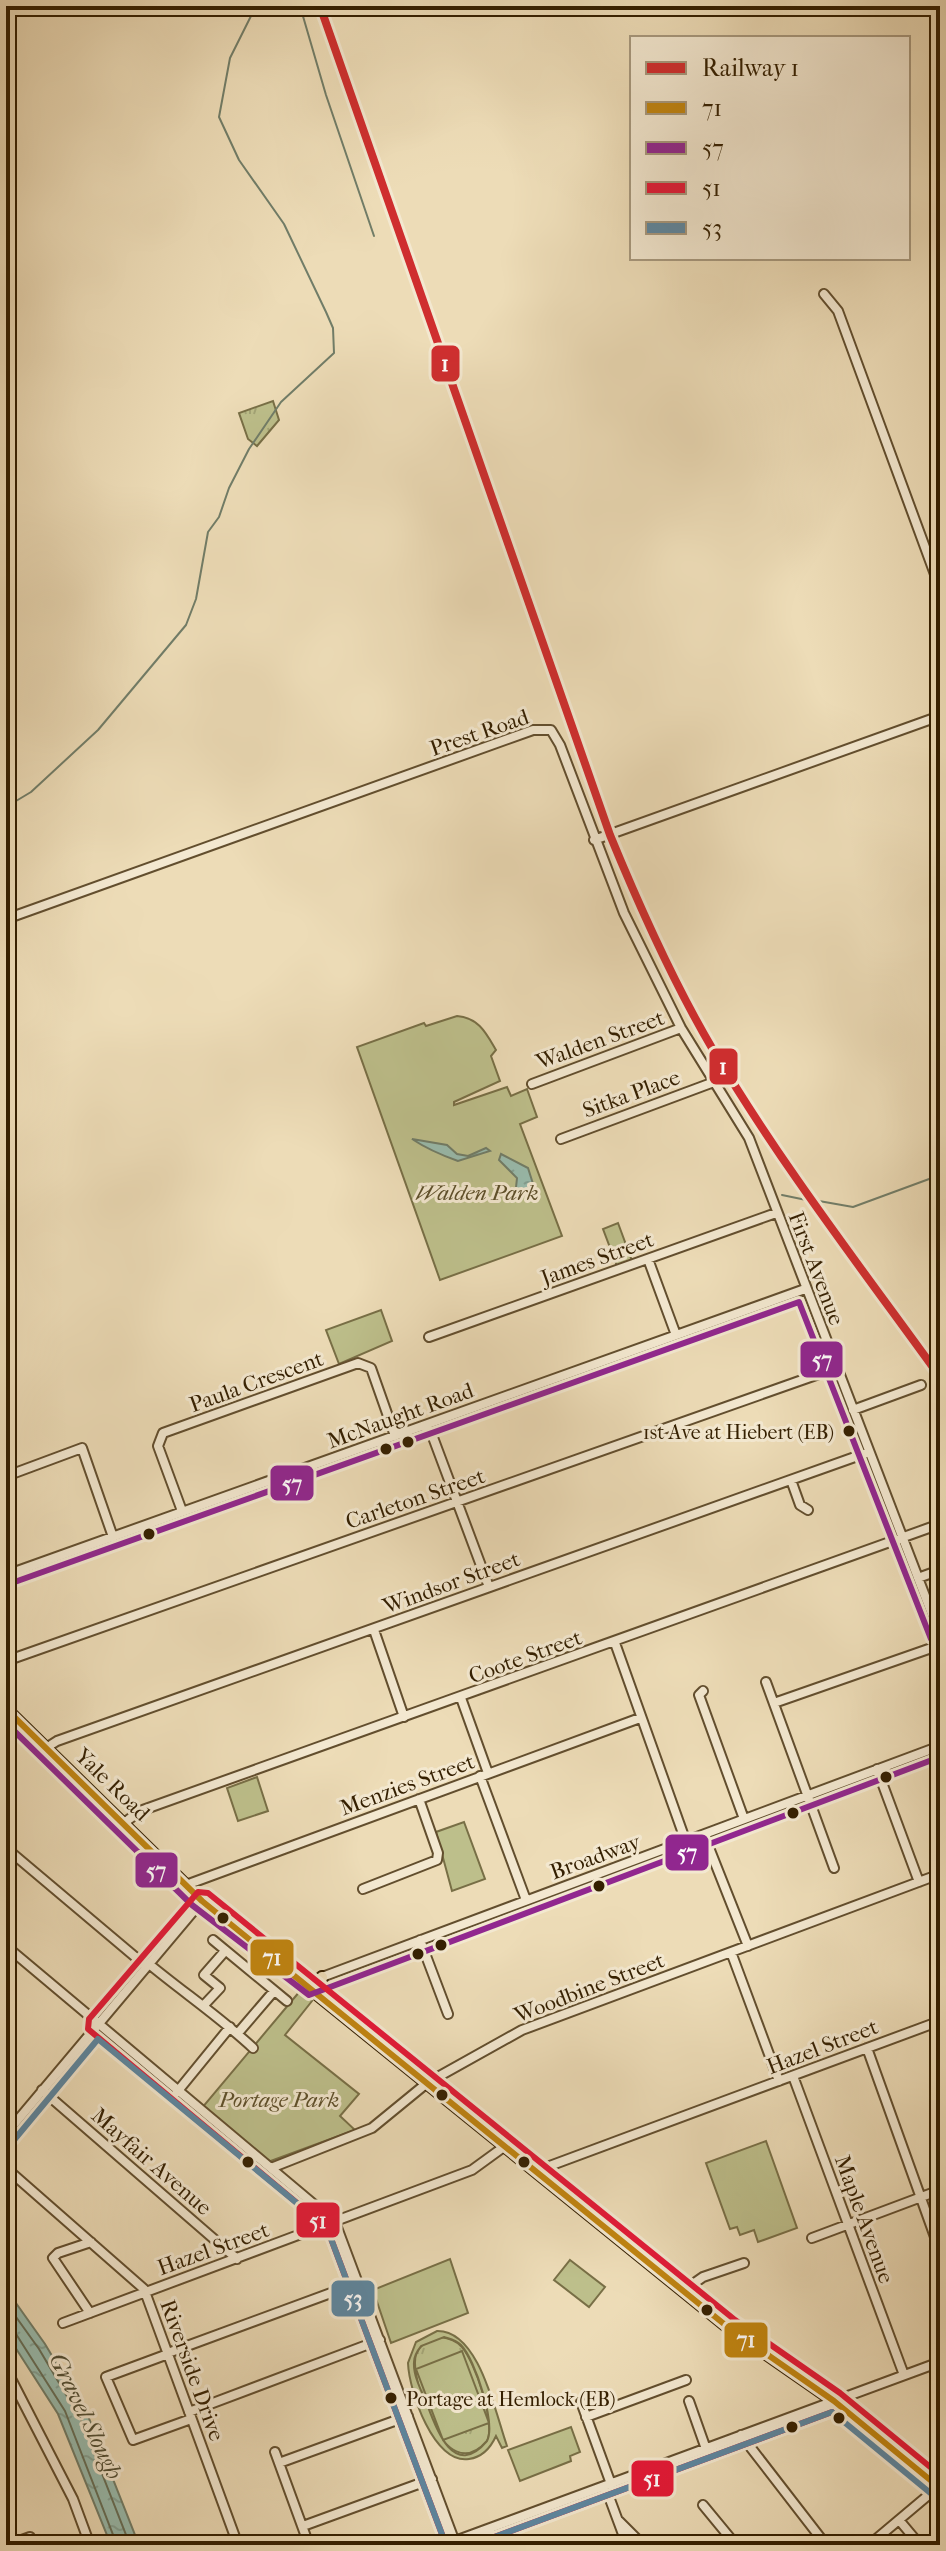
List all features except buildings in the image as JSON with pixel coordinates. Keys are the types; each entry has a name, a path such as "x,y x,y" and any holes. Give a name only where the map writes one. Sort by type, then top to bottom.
{"main road":[{"name":"Yale Road","path":"6,1709 202,1901 683,2291 834,2401 939,2487"},
{"path":"319,1993 322,1977"}],"street":[{"path":"824,294 838,311 940,588"},
{"path":"594,840 940,716"},
{"name":"Prest Road","path":"6,919 539,728 555,734 594,840"},
{"name":"First Avenue","path":"594,840 624,913 681,1028 749,1138 940,1635"},
{"name":"Walden Street","path":"532,1084 681,1028"},
{"name":"Sitka Place","path":"561,1139 714,1082"},
{"name":"James Street","path":"429,1337 776,1213"},
{"path":"648,1259 676,1335"},
{"name":"McNaught Road","path":"6,1575 805,1289"},
{"name":"Paula Crescent","path":"182,1511 158,1446 163,1433 358,1363 371,1368 395,1436"},
{"name":"Carleton Street","path":"6,1661 836,1368"},
{"path":"853,1410 921,1385"},
{"path":"428,1424 489,1587"},
{"path":"12,1474 82,1448 113,1537"},
{"name":"Windsor Street","path":"46,1748 57,1741 869,1452"},
{"path":"791,1480 800,1505 808,1510"},
{"name":"Coote Street","path":"124,1823 140,1811 940,1524"},
{"path":"918,1578 940,1570"},
{"path":"374,1630 404,1717"},
{"path":"615,1643 686,1842"},
{"path":"774,1703 940,1645"},
{"path":"766,1682 834,1868"},
{"path":"703,1691 699,1695 744,1819"},
{"path":"461,1698 526,1900"},
{"name":"Menzies Street","path":"186,1885 640,1718"},
{"name":"Broadway","path":"309,1985 322,1977 940,1746"},
{"path":"877,1769 919,1882"},
{"path":"363,1889 437,1860 438,1853 419,1799"},
{"path":"704,1835 748,1946"},
{"path":"6,1848 148,1965 204,2005 253,2048"},
{"name":"Woodbine Street","path":"271,2168 372,2128 427,2083 522,2030 940,1874"},
{"path":"6,2134 202,1901"},
{"path":"213,1940 287,2001"},
{"path":"420,1940 448,2014"},
{"path":"6,1946 335,2222 456,2543 940,2362"},
{"path":"204,2005 220,1988 204,1975 225,1951"},
{"path":"731,1952 779,2081"},
{"path":"238,2033 274,1991"},
{"name":"Hazel Street","path":"536,2171 940,2021"},
{"path":"177,2092 230,2027"},
{"path":"867,2048 940,2251"},
{"name":"Maple Avenue","path":"793,2076 904,2375"},
{"name":"Mayfair Avenue","path":"42,2090 237,2259"},
{"name":"Hazel Street","path":"63,2323 472,2170 505,2146"},
{"name":"Riverside Drive","path":"6,2168 145,2292 238,2545"},
{"path":"812,2238 940,2190"},
{"path":"90,2313 53,2258 58,2253 91,2242"},
{"path":"683,2291 703,2277 744,2263"},
{"path":"358,2283 106,2377 133,2440 380,2340"},
{"path":"6,2369 73,2499 90,2545"},
{"path":"586,2417 686,2380"},
{"path":"689,2401 706,2449"},
{"path":"581,2402 627,2545"},
{"path":"279,2463 408,2416"},
{"path":"741,2435 826,2545"},
{"path":"275,2452 309,2545"},
{"path":"303,2526 432,2479"},
{"path":"869,2545 939,2487"},
{"path":"703,2505 736,2545"},
{"path":"899,2520 920,2545"},
{"path":"619,2521 643,2545"},
{"path":"490,2529 496,2545"},
{"path":"8,2545 30,2537"}],"green space":[{"path":"273,401 279,420 257,446 248,439 239,413"},
{"name":"Walden Park","path":"457,1016 476,1023 489,1038 496,1050 491,1056 500,1081 454,1102 454,1105 507,1087 511,1096 527,1089 537,1117 520,1124 562,1236 440,1280 357,1047 424,1023 426,1026"},
{"path":"618,1223 632,1261 617,1266 603,1229"},
{"path":"381,1310 392,1341 339,1364 326,1330"},
{"path":"257,1777 268,1811 238,1821 227,1788"},
{"path":"464,1822 485,1879 452,1891 436,1832"},
{"name":"Portage Park","path":"300,1991 312,2001 285,2035 359,2094 340,2116 355,2130 268,2162 201,2109"},
{"path":"766,2141 797,2228 758,2242 754,2230 740,2235 737,2227 730,2229 706,2163"},
{"path":"450,2259 468,2313 391,2343 373,2290"},
{"path":"570,2260 605,2287 589,2307 554,2280"},
{"path":"437,2331 452,2334 464,2344 483,2375 507,2446 502,2448 496,2436 486,2451 478,2456 456,2458 435,2439 419,2407 409,2375 408,2363 416,2342","holes":["444,2337 455,2341 467,2352 483,2392 489,2421 487,2441 475,2452 465,2455 456,2453 441,2437 415,2373 415,2358 421,2346"]},
{"path":"440,2337 462,2347 473,2365 483,2393 489,2432 487,2441 471,2452 456,2451 443,2441 432,2424 418,2383 416,2355 425,2343"},
{"path":"462,2351 489,2423 443,2440 416,2369"},
{"path":"571,2427 580,2452 570,2456 571,2461 520,2481 508,2450"}],"water":[{"path":"412,1139 447,1145 457,1154 468,1156 486,1148 490,1151 458,1161"},
{"path":"501,1154 528,1168 534,1187 515,1197 517,1178 499,1160"},
{"name":"Gravel Slough","path":"6,2289 45,2344 88,2416 139,2545 111,2545 58,2414 6,2333"}],"waterway":[{"path":"6,807 31,792 98,730 186,625 196,599 208,532 219,517 229,488 249,449 281,402 334,353 333,328 284,224 239,160 219,117 230,58 256,6"},
{"path":"300,6 326,95 374,236"},
{"path":"819,1201 853,1207 940,1175"},
{"path":"782,1195 811,1201"}],"rail line":[{"name":"1","path":"320,6 610,835 645,917 683,996 738,1091 822,1215 940,1377"}],"transit line":[{"name":"57","path":"9,1584 799,1302 931,1639"},
{"name":"71","path":"6,1709 202,1901 729,2328 834,2401 940,2488"},
{"name":"57","path":"6,1723 192,1905 309,1995 940,1757"},
{"name":"51","path":"446,2545 327,2228 88,2029 89,2019 198,1892 208,1893 735,2320 840,2393"},
{"name":"53","path":"14,2140 98,2039 327,2228 446,2545"},
{"name":"51","path":"840,2393 940,2475"},
{"name":"51","path":"473,2545 832,2412"},
{"name":"53","path":"473,2545 832,2412 934,2496"}],"place":[{"name":"1st Ave at Hiebert (EB)","path":"849,1431"},
{"name":"Portage at Hemlock (EB)","path":"391,2398"}]}
